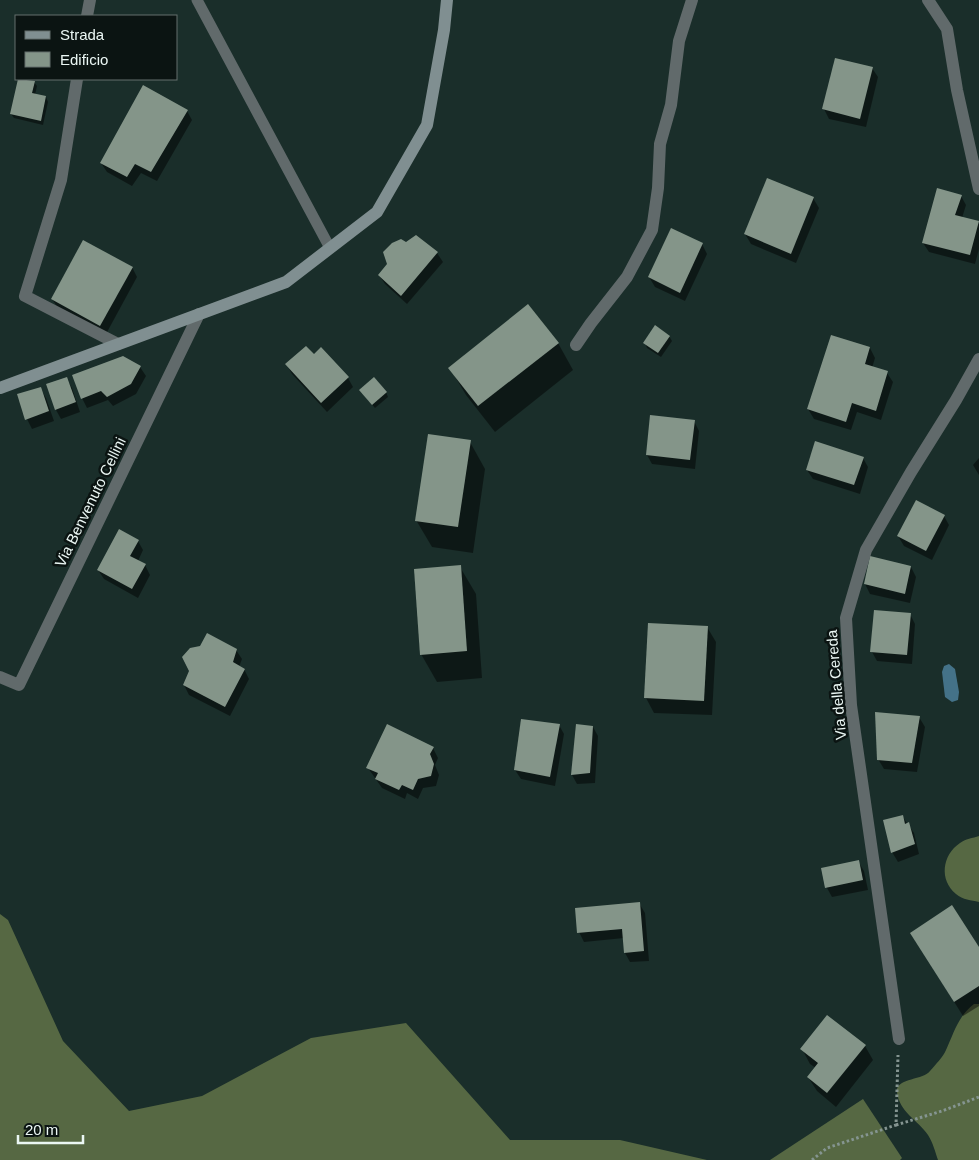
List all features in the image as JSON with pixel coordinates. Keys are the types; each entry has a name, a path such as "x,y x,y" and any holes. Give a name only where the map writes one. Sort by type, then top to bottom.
{"street":[{"path":"87,15 90,0"},
{"path":"0,388 286,282 377,212 427,125 444,30 447,0"},
{"path":"576,345 627,277 652,230 658,188 660,144 670,105 679,42 692,0"},
{"path":"928,0 947,29 957,90 979,190"},
{"path":"77,80 61,180 25,296 118,344"},
{"name":"Via Benvenuto Cellini","path":"0,676 19,685 199,314"},
{"name":"Via della Cereda","path":"899,1039 851,705 846,618 866,550 979,359"}],"lane":[{"path":"197,0 330,248"}],"path":[{"path":"896,1125 899,1039"},
{"path":"812,1160 827,1148 942,1111 979,1097"}],"green space":[{"path":"979,836 979,902 964,899 956,894 947,882 945,868 949,854 954,848 964,840"},
{"path":"0,914 8,920 63,1041 129,1111 202,1096 311,1038 406,1023 510,1140 620,1140 707,1160 0,1160"},
{"path":"974,1004 979,1004 979,1160 938,1160 928,1135 901,1105 898,1099 898,1087 900,1084 927,1074 930,1071 945,1053 960,1019"},
{"path":"863,1099 902,1158 900,1160 770,1160"}],"water":[{"path":"949,664 955,669 959,692 958,700 952,702 945,697 942,672 944,666"}],"building":[{"path":"835,58 873,67 860,119 822,109"},
{"path":"18,80 35,81 32,93 46,96 41,121 10,114"},
{"path":"143,85 188,110 151,172 135,164 127,177 100,163"},
{"path":"767,178 814,197 791,254 744,234"},
{"path":"937,188 962,195 955,215 979,221 970,255 922,243"},
{"path":"671,228 703,243 680,293 648,277"},
{"path":"416,235 438,252 401,296 378,275 387,264 383,252 392,243 401,239 406,242"},
{"path":"83,240 133,267 100,326 51,299"},
{"path":"528,304 559,343 478,406 448,368"},
{"path":"655,325 670,336 658,353 643,343"},
{"path":"831,335 870,347 865,364 888,371 876,411 852,403 846,422 807,409"},
{"path":"306,346 314,354 321,347 349,377 321,403 285,364"},
{"path":"123,356 141,366 131,384 107,397 101,391 81,399 72,375"},
{"path":"67,377 76,402 55,410 46,384"},
{"path":"374,377 387,392 372,405 359,390"},
{"path":"41,387 49,411 25,420 17,394"},
{"path":"650,415 695,420 690,460 646,455"},
{"path":"428,434 471,440 458,527 415,521"},
{"path":"815,441 864,457 854,485 806,470"},
{"path":"916,500 945,515 926,551 897,536"},
{"path":"119,529 139,540 130,556 146,564 132,589 97,570"},
{"path":"870,556 911,566 905,594 864,584"},
{"path":"461,565 467,651 420,655 414,569"},
{"path":"874,610 911,613 907,655 870,652"},
{"path":"648,623 708,626 704,701 644,698"},
{"path":"207,633 237,649 233,662 245,669 225,707 183,685 189,671 182,657 190,648 200,646"},
{"path":"875,712 920,716 912,763 877,760"},
{"path":"521,719 560,724 550,777 514,770"},
{"path":"387,724 434,747 430,754 434,764 431,776 418,779 413,790 402,785 399,790 375,779 378,773 366,768"},
{"path":"576,724 593,726 590,773 571,775"},
{"path":"903,815 905,824 909,822 915,844 891,853 883,820"},
{"path":"859,860 863,880 825,888 821,868"},
{"path":"640,902 644,951 624,953 622,929 577,933 575,908"},
{"path":"952,905 979,947 979,986 954,1002 910,933"},
{"path":"827,1015 866,1045 827,1093 807,1077 818,1063 800,1049"}]}
